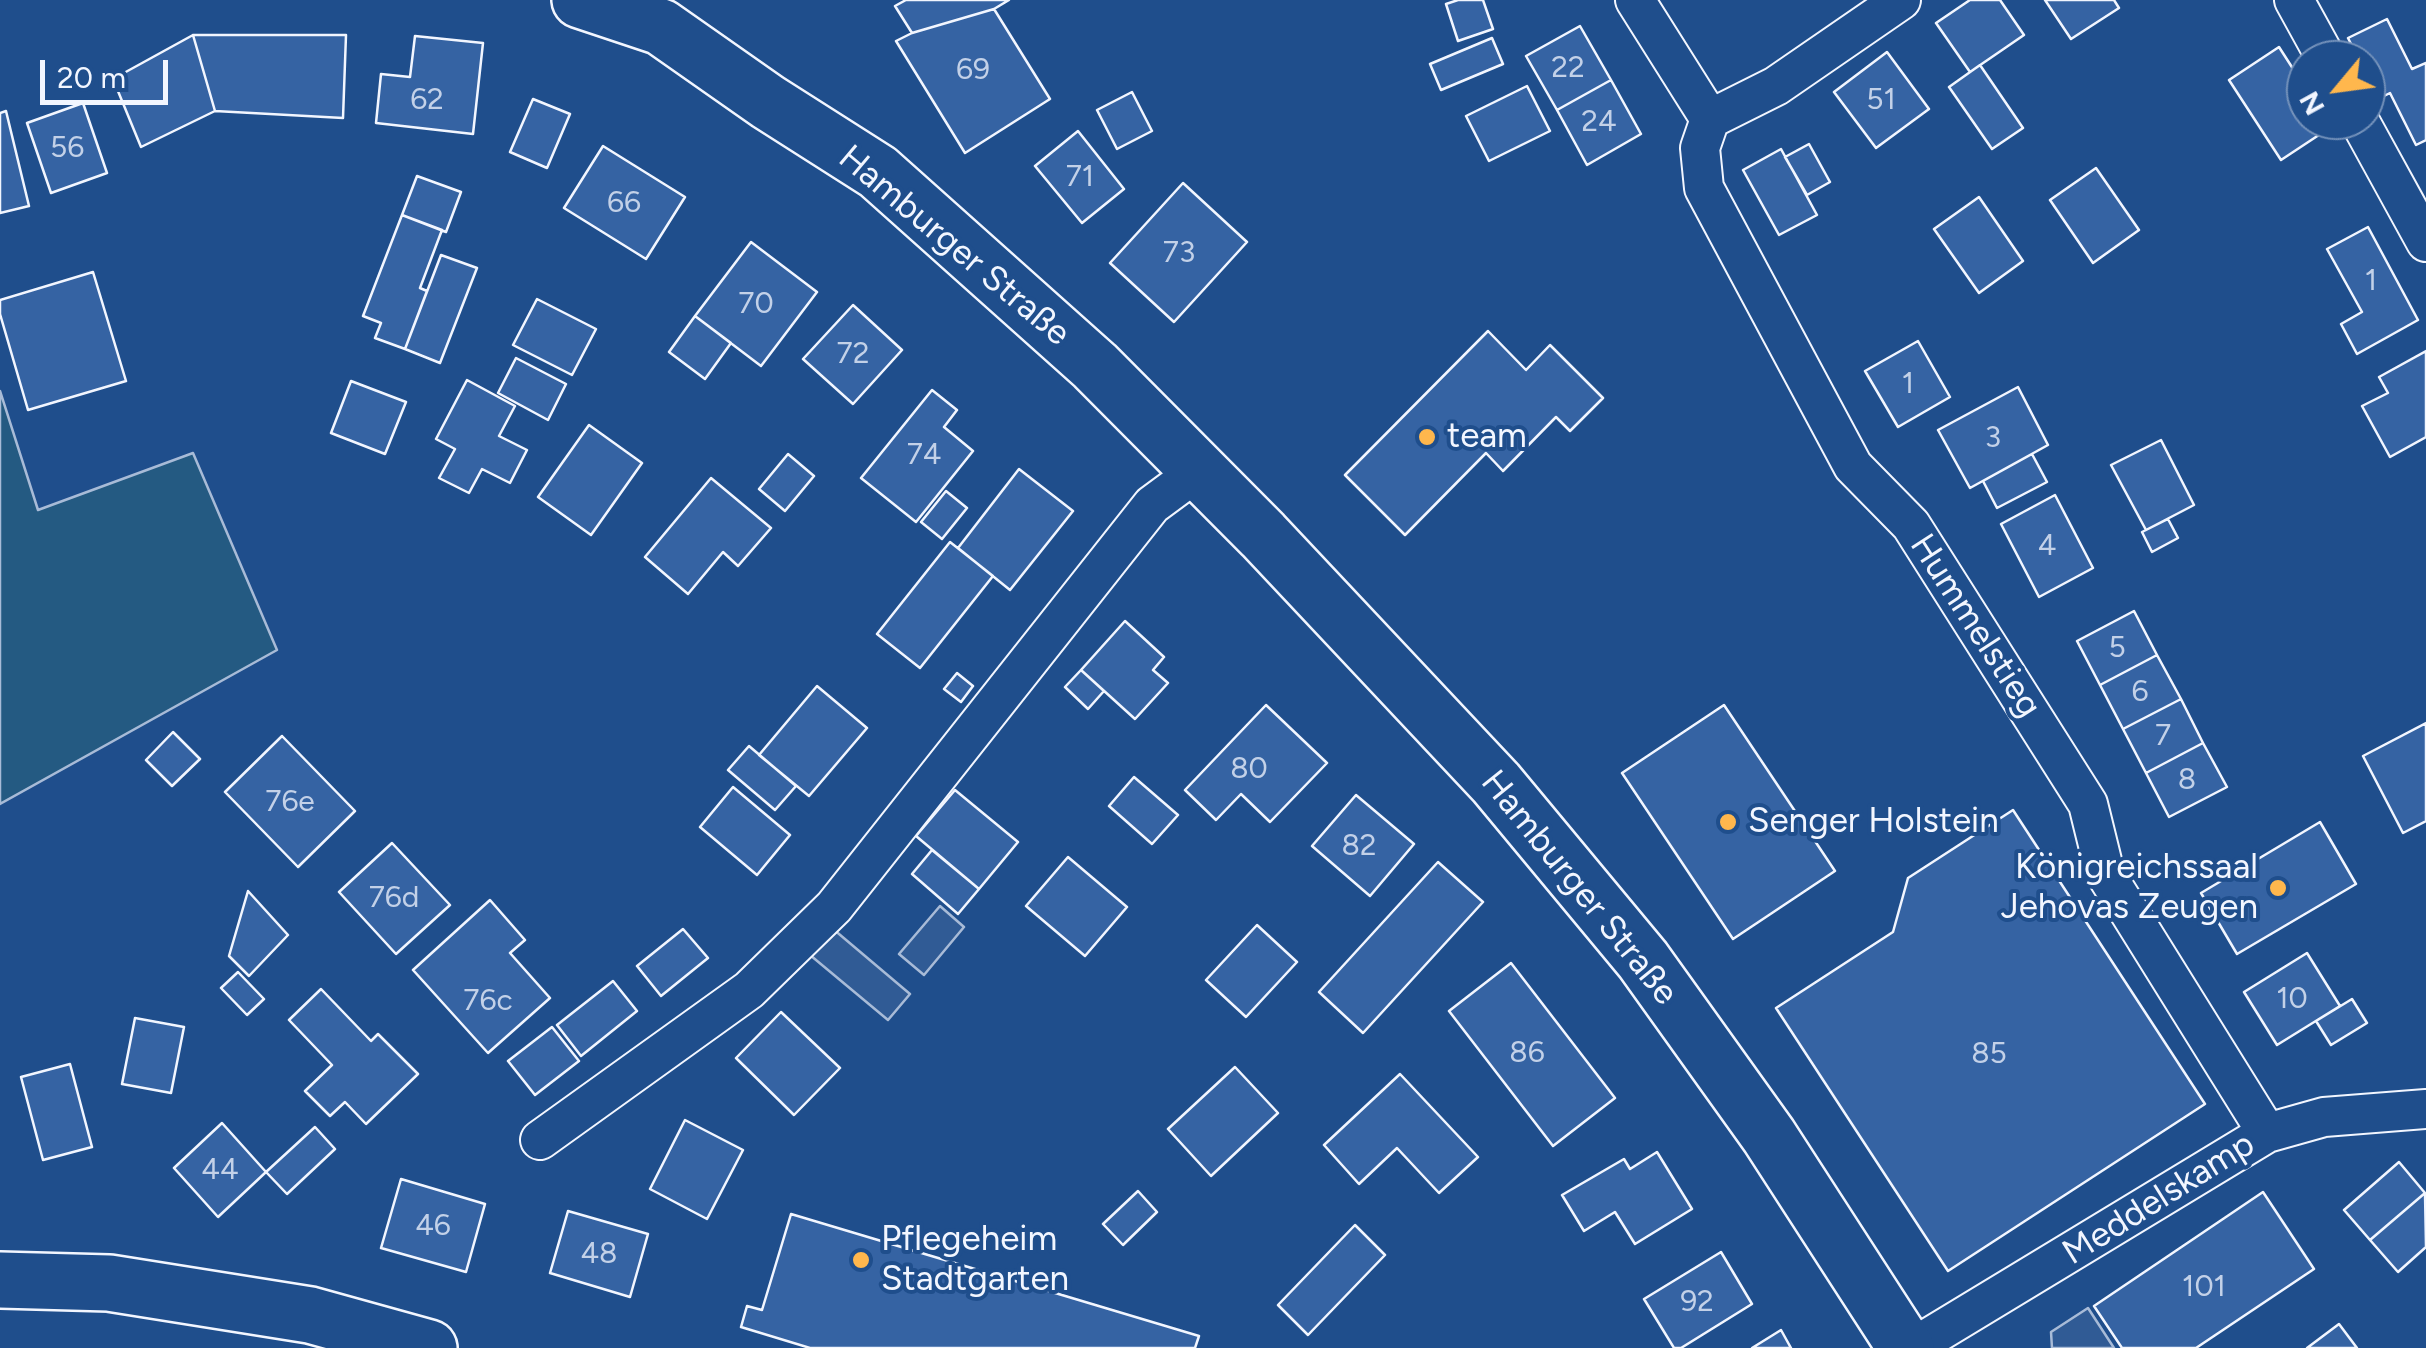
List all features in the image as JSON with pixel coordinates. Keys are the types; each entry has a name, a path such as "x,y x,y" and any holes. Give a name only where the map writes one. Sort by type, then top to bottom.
{"street":[{"name":"Hamburger Straße","path":"580,0 661,27 878,172 1070,342 1263,535 1496,783 1643,960 1769,1136 1909,1348"},
{"path":"1635,0 1710,119 1776,86 1901,0"},
{"path":"2294,0 2316,40"},
{"name":"Hummelstieg","path":"1710,119 1700,148 1704,188 1853,466 1911,526 2088,804 2105,873 2266,1133"},
{"path":"2371,140 2426,242"},
{"path":"540,1140 749,990 834,907 1152,506 1198,471"},
{"name":"Meddelskamp","path":"1909,1348 2266,1133 2324,1117 2426,1110"},
{"path":"0,1280 109,1282 310,1316 430,1348"}],"shaded area":[{"path":"0,391 38,510 193,453 277,650 0,804"},
{"path":"940,906 964,927 924,975 899,954"},
{"path":"826,923 910,994 888,1020 804,950"},
{"path":"2088,1308 2114,1348 2052,1348 2051,1332"}],"building":[{"path":"906,0 1009,0 994,9 912,33 895,6"},
{"path":"1483,0 1493,29 1458,41 1446,4"},
{"path":"1970,0 2000,0 2024,35 1970,72 1936,23"},
{"path":"2045,0 2114,0 2119,8 2071,39"},
{"path":"994,9 1050,99 965,153 896,41"},
{"path":"2387,19 2412,69 2426,63 2426,140 2416,145 2390,93 2386,95 2386,40 2348,38"},
{"path":"1580,26 1611,80 1557,110 1526,56"},
{"path":"193,35 215,111 141,147 113,79"},
{"path":"193,35 346,35 343,118 215,111"},
{"path":"415,36 483,43 473,134 376,123 381,74 410,77"},
{"path":"1492,38 1503,64 1441,90 1430,64"},
{"path":"2279,47 2286,58 2286,140 2311,140 2281,160 2229,80"},
{"path":"1887,52 1929,109 1876,148 1834,92"},
{"path":"1980,65 2023,128 1992,149 1949,87"},
{"path":"1611,80 1641,134 1587,165 1557,110"},
{"path":"1527,86 1550,131 1489,161 1466,116"},
{"path":"1132,92 1152,131 1117,149 1097,110"},
{"path":"533,99 570,114 547,168 510,152"},
{"path":"83,103 107,173 51,193 27,123"},
{"path":"6,111 29,206 0,213 0,113"},
{"path":"1078,131 1124,189 1082,223 1035,166"},
{"path":"1809,144 1830,182 1807,195 1785,157"},
{"path":"603,146 685,197 646,259 564,208"},
{"path":"1781,149 1817,215 1779,235 1743,170"},
{"path":"2096,168 2139,230 2093,263 2050,200"},
{"path":"417,176 461,192 446,232 402,215"},
{"path":"1183,183 1247,242 1174,322 1110,263"},
{"path":"1979,197 2023,261 1979,293 1934,229"},
{"path":"402,215 442,230 420,288 427,291 405,349 375,338 381,323 363,316"},
{"path":"2368,227 2418,320 2357,354 2341,324 2362,312 2327,249"},
{"path":"751,242 817,292 761,366 695,316"},
{"path":"441,255 477,268 440,363 405,349"},
{"path":"93,272 126,381 28,410 0,314 0,300"},
{"path":"537,299 596,329 572,375 513,345"},
{"path":"853,305 902,350 853,404 803,359"},
{"path":"695,316 731,343 705,379 669,352"},
{"path":"1488,331 1526,370 1550,345 1603,398 1570,431 1556,417 1503,471 1486,453 1405,535 1345,475"},
{"path":"1918,341 1950,397 1898,427 1865,371"},
{"path":"2426,351 2426,437 2390,457 2362,406 2388,393 2379,377"},
{"path":"516,358 566,384 548,420 498,393"},
{"path":"467,380 515,406 499,436 527,450 510,483 482,469 469,493 439,478 455,449 436,439"},
{"path":"351,381 406,402 385,454 331,433"},
{"path":"2018,387 2048,445 1970,488 1938,430"},
{"path":"932,390 957,410 944,427 973,451 916,522 861,478"},
{"path":"589,425 642,463 591,535 538,497"},
{"path":"2161,440 2194,505 2146,530 2111,465"},
{"path":"788,454 814,476 785,511 759,489"},
{"path":"2032,454 2047,482 1997,508 1983,481"},
{"path":"1019,469 1073,511 1010,590 958,548"},
{"path":"711,478 771,528 738,566 723,552 688,594 645,557"},
{"path":"946,491 967,508 942,539 921,522"},
{"path":"2055,495 2093,568 2039,597 2001,524"},
{"path":"2168,519 2178,538 2152,552 2142,532"},
{"path":"950,542 993,576 920,668 877,634"},
{"path":"2134,611 2157,655 2100,685 2077,641"},
{"path":"1125,621 1164,657 1153,670 1168,683 1135,719 1081,670"},
{"path":"2157,655 2181,699 2123,729 2100,685"},
{"path":"1081,670 1104,691 1088,709 1065,687"},
{"path":"957,673 973,686 961,702 944,689"},
{"path":"817,686 867,728 809,796 759,755"},
{"path":"2181,699 2203,743 2146,773 2123,729"},
{"path":"1266,705 1327,763 1270,822 1241,794 1216,820 1185,790"},
{"path":"1724,705 1835,871 1733,939 1622,773"},
{"path":"2426,723 2426,821 2403,833 2363,756"},
{"path":"173,732 200,759 172,786 146,760"},
{"path":"282,736 355,811 298,867 225,792"},
{"path":"2203,743 2227,787 2169,817 2146,773"},
{"path":"749,746 796,786 775,810 728,770"},
{"path":"1134,777 1178,815 1152,844 1109,806"},
{"path":"733,787 790,835 757,875 700,827"},
{"path":"955,790 1018,842 979,889 916,836"},
{"path":"1356,795 1414,844 1370,896 1312,846"},
{"path":"2013,810 2205,1104 1948,1271 1776,1008 1893,932 1908,878"},
{"name":"Königreichssaal Jehovas Zeugen","path":"2320,822 2356,884 2237,954 2201,893"},
{"path":"392,843 450,905 396,954 339,892"},
{"path":"932,850 979,889 958,914 912,874"},
{"path":"1068,857 1127,907 1085,956 1026,906"},
{"path":"1438,862 1483,902 1363,1033 1319,992"},
{"path":"248,891 288,935 249,976 229,956"},
{"path":"490,900 525,940 510,953 550,998 488,1053 413,970"},
{"path":"1257,925 1297,962 1246,1017 1206,980"},
{"path":"683,929 708,958 661,996 637,966"},
{"path":"2307,953 2340,1006 2277,1045 2244,992"},
{"path":"1511,963 1615,1098 1553,1146 1449,1011"},
{"path":"238,972 264,999 247,1015 221,988"},
{"path":"613,981 637,1011 581,1056 557,1025"},
{"path":"321,989 371,1041 378,1034 418,1074 366,1124 345,1102 330,1116 305,1091 332,1065 289,1020"},
{"path":"2352,999 2367,1023 2331,1045 2316,1021"},
{"path":"781,1012 840,1068 794,1115 736,1058"},
{"path":"135,1018 184,1027 171,1093 122,1084"},
{"path":"552,1027 579,1061 535,1095 508,1061"},
{"path":"70,1064 92,1147 43,1160 21,1077"},
{"path":"1235,1067 1278,1113 1211,1176 1168,1129"},
{"path":"1400,1074 1478,1157 1439,1193 1397,1148 1359,1184 1324,1145"},
{"path":"685,1120 743,1150 707,1219 650,1189"},
{"path":"222,1123 266,1172 218,1217 174,1168"},
{"path":"315,1127 335,1149 287,1194 266,1172"},
{"path":"1657,1152 1692,1209 1635,1244 1615,1212 1584,1231 1562,1195 1624,1159 1630,1169"},
{"path":"2399,1162 2425,1193 2370,1240 2344,1210"},
{"path":"401,1179 485,1204 466,1272 381,1248"},
{"path":"1138,1191 1157,1212 1123,1245 1103,1224"},
{"path":"2263,1192 2314,1269 2196,1348 2122,1348 2094,1306"},
{"path":"2425,1193 2426,1247 2398,1272 2370,1240"},
{"path":"568,1211 648,1234 630,1297 550,1273"},
{"name":"Pflegeheim Stadtgarten","path":"791,1214 1199,1336 1195,1348 810,1348 741,1327 747,1306 762,1310"},
{"path":"1355,1225 1385,1255 1308,1335 1278,1305"},
{"path":"1721,1252 1752,1304 1681,1348 1674,1348 1644,1299"},
{"path":"2339,1324 2357,1348 2307,1348"},
{"path":"1781,1330 1791,1348 1752,1348"}],"place":[{"name":"team","path":"1427,437"},
{"name":"Senger Holstein","path":"1728,822"},
{"name":"Königreichssaal Jehovas Zeugen","path":"2278,888"},
{"name":"Pflegeheim Stadtgarten","path":"861,1260"}]}
